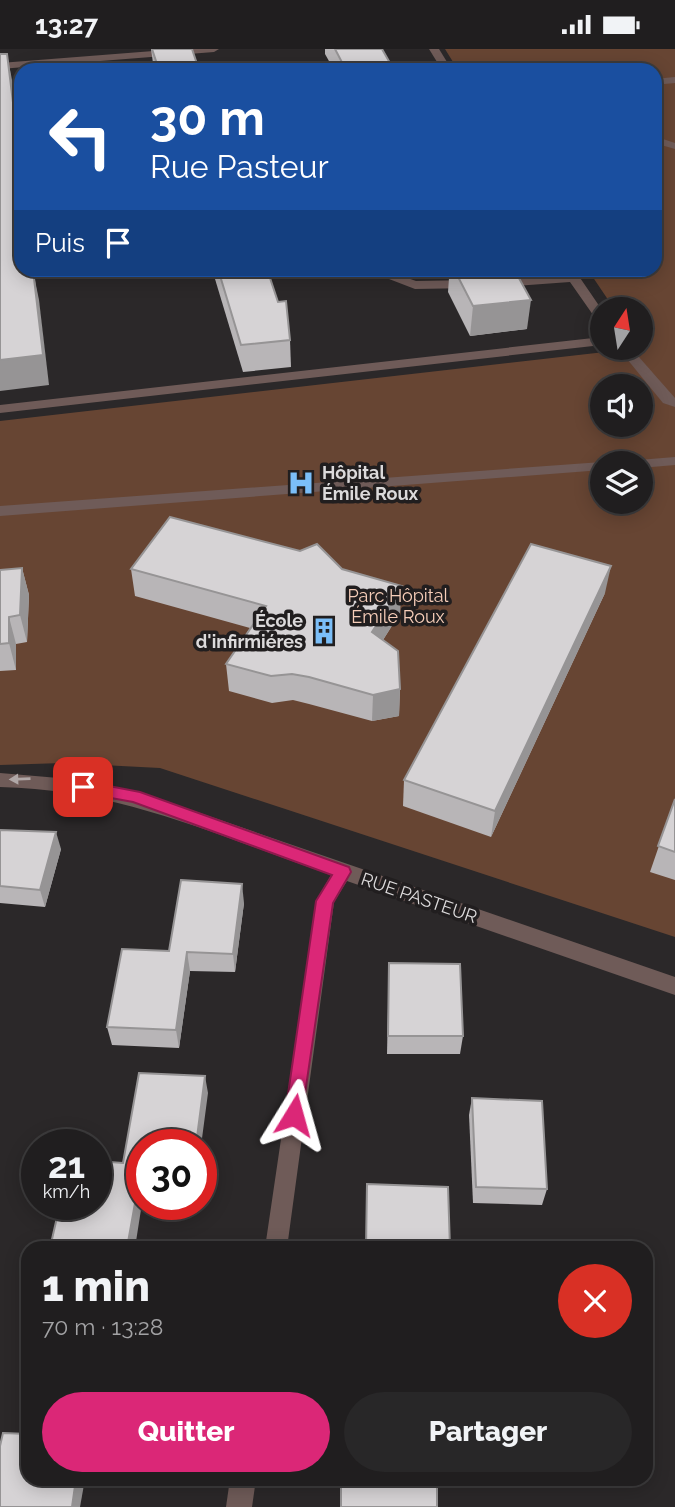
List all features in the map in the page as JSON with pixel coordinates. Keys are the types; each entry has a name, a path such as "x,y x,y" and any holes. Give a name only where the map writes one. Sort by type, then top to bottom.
{"street":[{"path":"38,63 214,49"},
{"path":"392,277 415,285 527,283 556,277"},
{"path":"572,277 590,302"},
{"path":"0,409 590,342"},
{"path":"635,361 668,400 675,403"},
{"path":"653,463 675,461"},
{"path":"0,510 590,467"},
{"name":"RUE PASTEUR","path":"0,780 33,779 134,796 343,872 675,986"},
{"path":"276,1241 324,901 343,872"},
{"path":"239,1507 242,1486"}],"green space":[{"name":"Parc Hôpital Émile Roux","path":"445,49 675,49 675,937 160,768 63,763 0,765 0,421 590,354 590,361 653,361 653,297 606,297 593,277 662,277 662,63 454,63"}],"building":[{"path":"152,49 192,49 197,63 157,63"},
{"path":"335,49 382,49 390,63 342,63"},
{"path":"0,54 7,54 14,110 14,277 34,277 43,355 0,360"},
{"path":"220,277 270,277 278,302 286,301 290,340 241,345"},
{"path":"458,277 518,277 531,300 473,306"},
{"name":"École d'infirmiéres","path":"170,517 300,551 317,544 342,569 402,586 372,632 398,651 400,689 373,695 309,677 292,674 271,676 226,664 266,606 131,569"},
{"path":"531,544 611,566 495,811 404,780"},
{"path":"22,568 20,615 9,617 9,643 0,644 0,570"},
{"path":"675,799 675,852 658,846"},
{"path":"0,830 56,832 40,890 0,886"},
{"path":"181,880 242,884 233,954 187,952 176,1030 107,1027 122,949 169,951"},
{"path":"389,963 460,964 463,1036 388,1036"},
{"path":"139,1073 205,1076 198,1129 129,1129"},
{"path":"472,1098 542,1101 547,1189 476,1187"},
{"path":"126,1146 126,1220 132,1220 128,1241 52,1241 56,1220 112,1220 112,1162 123,1163"},
{"path":"367,1184 448,1187 450,1241 366,1241"},
{"path":"3,1433 21,1434 21,1486 75,1486 72,1507 0,1507 0,1446"},
{"path":"341,1486 437,1486 437,1507 341,1507"}],"place":[{"name":"Hôpital Émile Roux","path":"301,483"},
{"name":"École d'infirmiéres","path":"324,631"}],"route":[{"path":"83,787 134,796 343,872 324,901 294,1115"}]}
